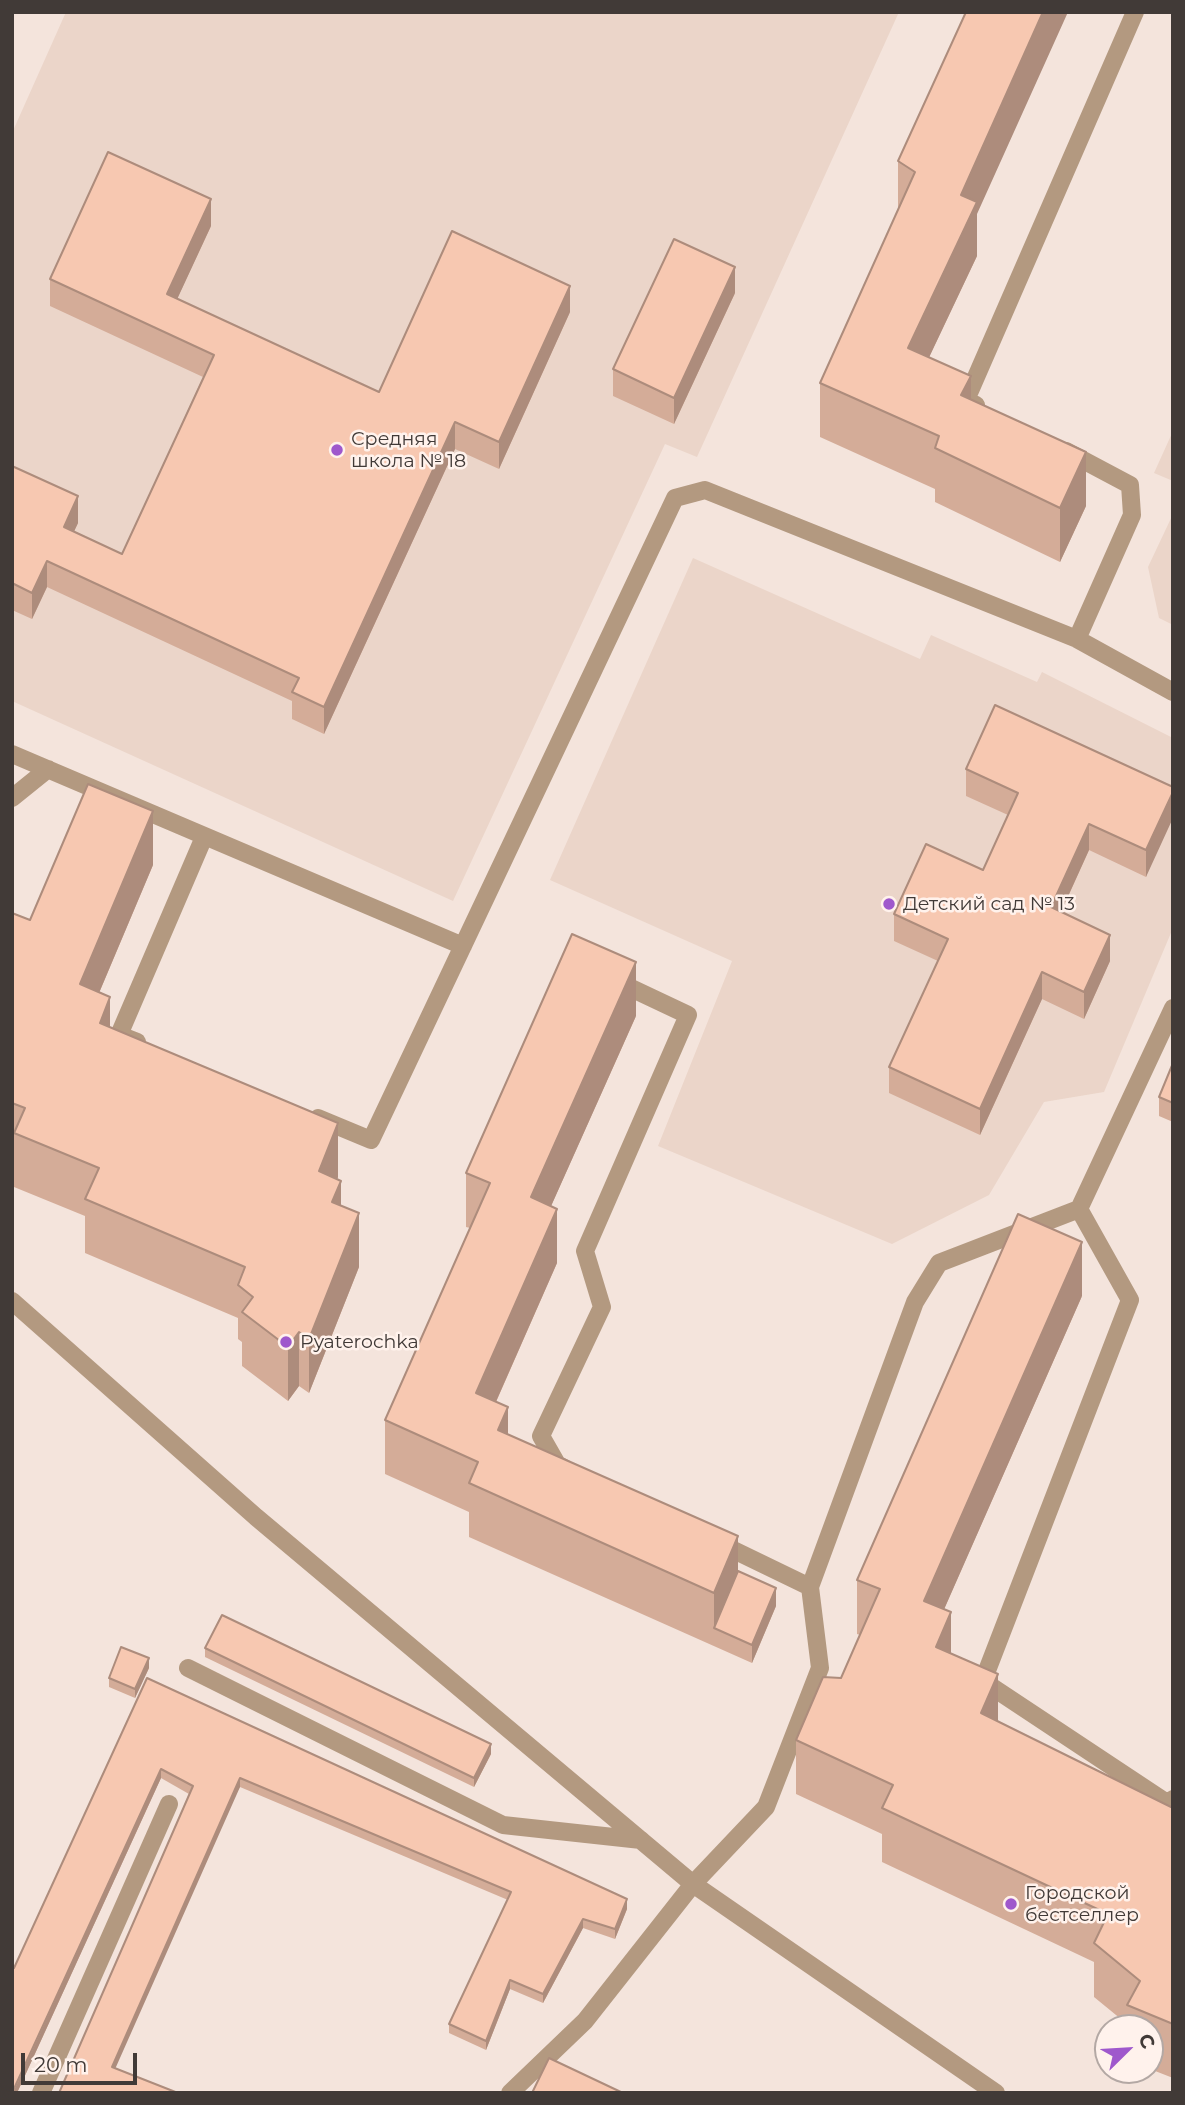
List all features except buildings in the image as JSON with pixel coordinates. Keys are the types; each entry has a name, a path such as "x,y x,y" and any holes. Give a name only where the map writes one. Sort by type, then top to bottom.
{"lane":[{"path":"989,412 966,400 1135,12"},
{"path":"1048,442 1130,485 1132,515 1077,639"},
{"path":"308,1114 371,1140 675,498 705,491 1077,639 1173,692"},
{"path":"12,754 463,946"},
{"path":"12,797 48,769"},
{"path":"157,1051 119,1035 204,837"},
{"path":"581,1476 557,1464 541,1436 602,1307 585,1251 688,1015 606,976"},
{"path":"510,2093 585,2021 693,1884 766,1807 820,1668 810,1587 915,1302 939,1263 1079,1209 1173,1008"},
{"path":"1079,1209 1130,1300 983,1681 1172,1803"},
{"path":"12,1301 256,1517 693,1884 996,2093"},
{"path":"702,1535 810,1587"},
{"path":"188,1668 503,1825 640,1840"},
{"path":"41,2093 169,1804"}],"shaded area":[{"name":"Средняя школа № 18","path":"66,12 899,12 697,457 665,444 453,901 12,701 12,133"},
{"path":"1173,431 1173,481 1154,473"},
{"path":"1173,514 1173,625 1159,618 1148,567"},
{"name":"Детский сад № 13","path":"693,558 920,659 931,635 1037,682 1042,672 1173,738 1173,928 1104,1092 1044,1102 989,1195 892,1244 658,1146 732,961 550,880"}],"place":[{"name":"Средняя школа № 18","path":"337,450"},
{"name":"Детский сад № 13","path":"889,904"},
{"name":"Pyaterochka","path":"286,1342"},
{"name":"Городской бестселлер","path":"1011,1904"}]}
